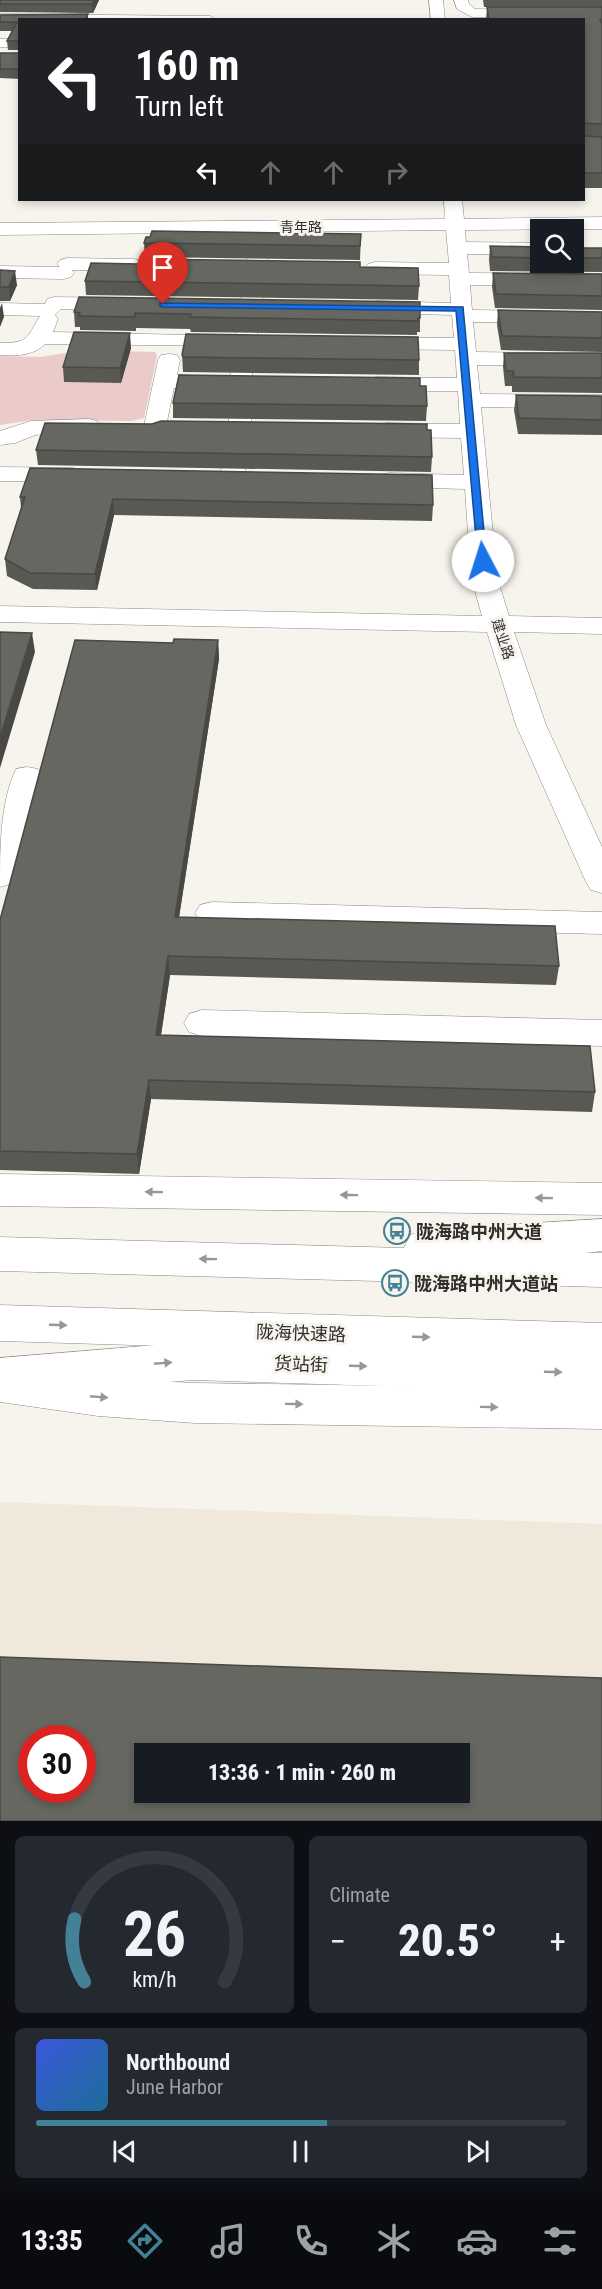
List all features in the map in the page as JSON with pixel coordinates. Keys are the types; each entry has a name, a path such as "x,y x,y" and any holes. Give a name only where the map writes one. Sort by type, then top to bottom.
{"main road":[{"path":"436,0 438,18"},
{"path":"461,0 462,6 472,13 542,14"},
{"path":"0,18 18,18"},
{"path":"0,43 18,43"},
{"path":"0,56 18,56"},
{"name":"青年路","path":"0,229 262,227 455,240 602,215"},
{"name":"青年路","path":"0,221 455,240 602,223"},
{"path":"232,478 243,399 240,382 262,227"},
{"path":"0,349 34,345 41,338 79,228"},
{"path":"455,240 602,280"},
{"path":"351,268 455,240 530,248"},
{"name":"建业路","path":"455,240 484,577 531,725 602,882"},
{"path":"0,272 150,265"},
{"path":"233,266 280,267"},
{"path":"0,309 135,304"},
{"path":"228,305 274,306"},
{"path":"356,307 602,318"},
{"path":"41,338 268,341"},
{"path":"133,426 165,381 173,340"},
{"path":"349,342 602,360"},
{"path":"165,381 264,382"},
{"path":"359,384 602,402"},
{"path":"2,445 31,428 179,426"},
{"path":"215,427 262,428"},
{"path":"367,429 471,431"},
{"path":"0,474 93,475"},
{"path":"371,480 476,482"},
{"path":"0,614 602,626"},
{"path":"0,876 27,776"},
{"path":"212,914 602,923"},
{"path":"202,1023 602,1033"},
{"path":"0,1190 602,1199"},
{"path":"252,1259 602,1235"},
{"path":"0,1254 602,1270"},
{"name":"陇海快速路","path":"0,1323 602,1341"},
{"name":"货站街","path":"0,1377 193,1361 602,1374"},
{"path":"0,1383 98,1397 195,1403 602,1409"}],"shaded area":[{"path":"82,350 155,352 157,356 144,418 132,421 33,420 0,425 0,356 41,357"},
{"path":"0,1502 602,1524 602,1821 0,1821"}],"building":[{"path":"0,0 94,0 92,4 0,4"},
{"path":"487,7 602,7 602,19 600,20 602,24 602,124 585,123 585,18 489,18"},
{"path":"88,14 86,18 18,18 18,41 7,41 17,22 0,22 0,15"},
{"path":"0,53 18,53 18,69 0,69"},
{"path":"585,136 602,137 602,173 585,173"},
{"path":"152,231 361,234 360,246 144,243"},
{"path":"490,246 530,247 530,258 492,257"},
{"path":"584,248 602,248 602,258 584,258"},
{"path":"140,259 360,262 360,267 418,268 419,286 85,281 91,263 139,264"},
{"path":"0,270 15,271 9,287 0,287"},
{"path":"493,273 602,274 602,296 496,294"},
{"path":"79,297 420,302 420,318 418,321 190,317 191,314 135,313 135,317 79,316 80,313 74,312"},
{"path":"498,310 602,312 602,338 502,336"},
{"path":"74,332 130,333 120,368 63,367"},
{"path":"186,334 418,337 419,360 183,357"},
{"path":"504,353 602,353 602,378 514,377 513,371 506,371"},
{"path":"179,375 420,378 420,386 426,386 427,406 173,403"},
{"path":"516,395 602,396 602,420 519,418"},
{"path":"161,421 427,424 427,430 431,430 432,457 36,450 45,423 152,424"},
{"path":"30,468 432,475 433,505 113,499 95,574 30,573 5,559 25,497 20,497"},
{"path":"0,632 32,633 0,738"},
{"path":"174,639 218,640 175,917 555,926 559,966 168,956 156,1035 590,1046 595,1092 149,1080 137,1154 0,1151 0,920 75,640 173,643"},
{"path":"0,1657 602,1678 602,1821 0,1821"}],"place":[{"name":"陇海路中州大道","path":"397,1231"},
{"name":"陇海路中州大道站","path":"395,1283"}],"route":[{"path":"163,304 460,309 483,561"}]}
